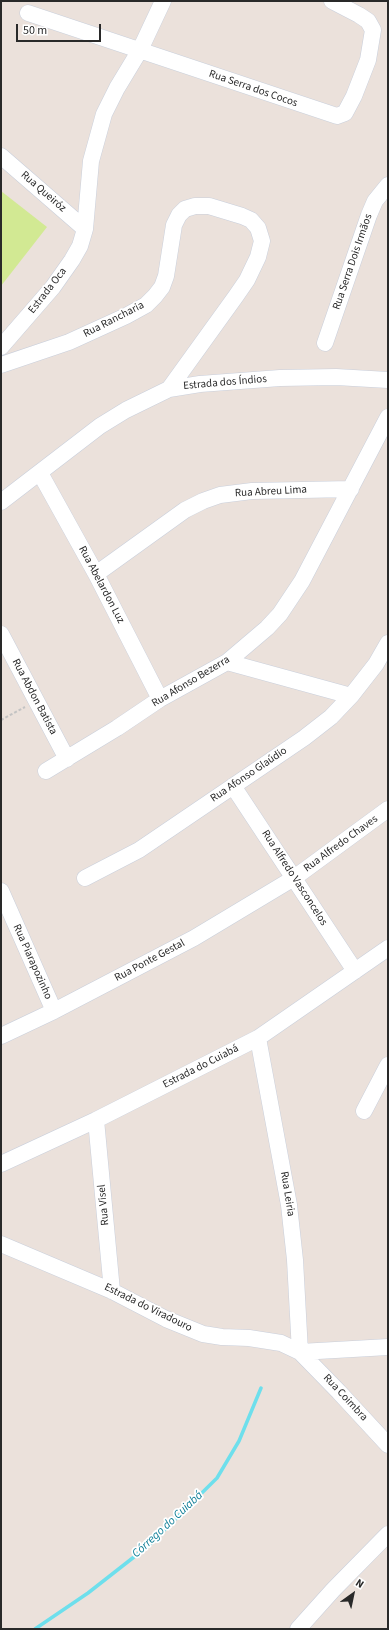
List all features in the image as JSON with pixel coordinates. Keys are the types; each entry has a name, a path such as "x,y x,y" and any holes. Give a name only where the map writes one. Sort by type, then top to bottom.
{"street":[{"name":"Estrada Oca","path":"1,347 53,287 80,246 85,229 91,161 107,107 140,50 163,1"},
{"name":"Rua Serra dos Cocos","path":"28,13 336,116 345,113 354,96 368,60 373,30 368,22 359,15 332,1"},
{"name":"Rua Queiróz","path":"1,156 85,229"},
{"name":"Rua Serra Dois Irmãos","path":"324,343 369,215 375,201 388,185"},
{"name":"Rua Rancharia","path":"1,365 70,342 146,305 158,292 166,276 174,225 179,215 185,209 195,206 209,206 251,220 258,228 262,240 258,257 247,280 169,389"},
{"name":"Estrada dos Índios","path":"1,502 100,426 126,410 169,389 200,384 280,378 336,377 388,380"},
{"name":"Rua Afonso Bezerra","path":"46,771 117,728 160,699 227,662 267,628 292,598 302,581 388,417"},
{"name":"Rua Abelardon Luz","path":"40,473 96,574 160,699"},
{"name":"Rua Abreu Lima","path":"96,574 179,514 203,501 220,495 252,491 351,489"},
{"name":"Rua Abdon Batista","path":"1,634 67,759"},
{"name":"Rua Afonso Glaúdio","path":"85,878 139,850 304,738 331,717 351,696 376,664 388,643"},
{"path":"227,662 351,696"},
{"name":"Rua Alfredo Vasconcelos","path":"233,786 355,970"},
{"name":"Rua Alfredo Chaves","path":"294,878 388,809"},
{"name":"Rua Ponte Gestal","path":"1,1036 54,1011 194,938 294,878"},
{"name":"Rua Piarapozinho","path":"1,891 54,1011"},
{"name":"Estrada do Cuiabá","path":"1,1164 96,1120 258,1038 388,948"},
{"name":"Rua Leiria","path":"258,1038 289,1205 295,1260 300,1352"},
{"path":"364,1111 388,1065"},
{"name":"Rua Visel","path":"96,1120 112,1290"},
{"name":"Estrada do Viradouro","path":"1,1244 112,1290 166,1319 202,1334 249,1338 281,1343 300,1352"},
{"path":"300,1352 388,1347"},
{"name":"Rua Coimbra","path":"300,1352 388,1445"},
{"path":"298,1629 333,1590 388,1534"}],"path":[{"path":"1,720 36,702"}],"green space":[{"path":"1,191 47,227 1,286"}],"waterway":[{"name":"Córrego do Cuiabá","path":"35,1629 88,1593 148,1546 217,1478 239,1441 261,1388"}]}
